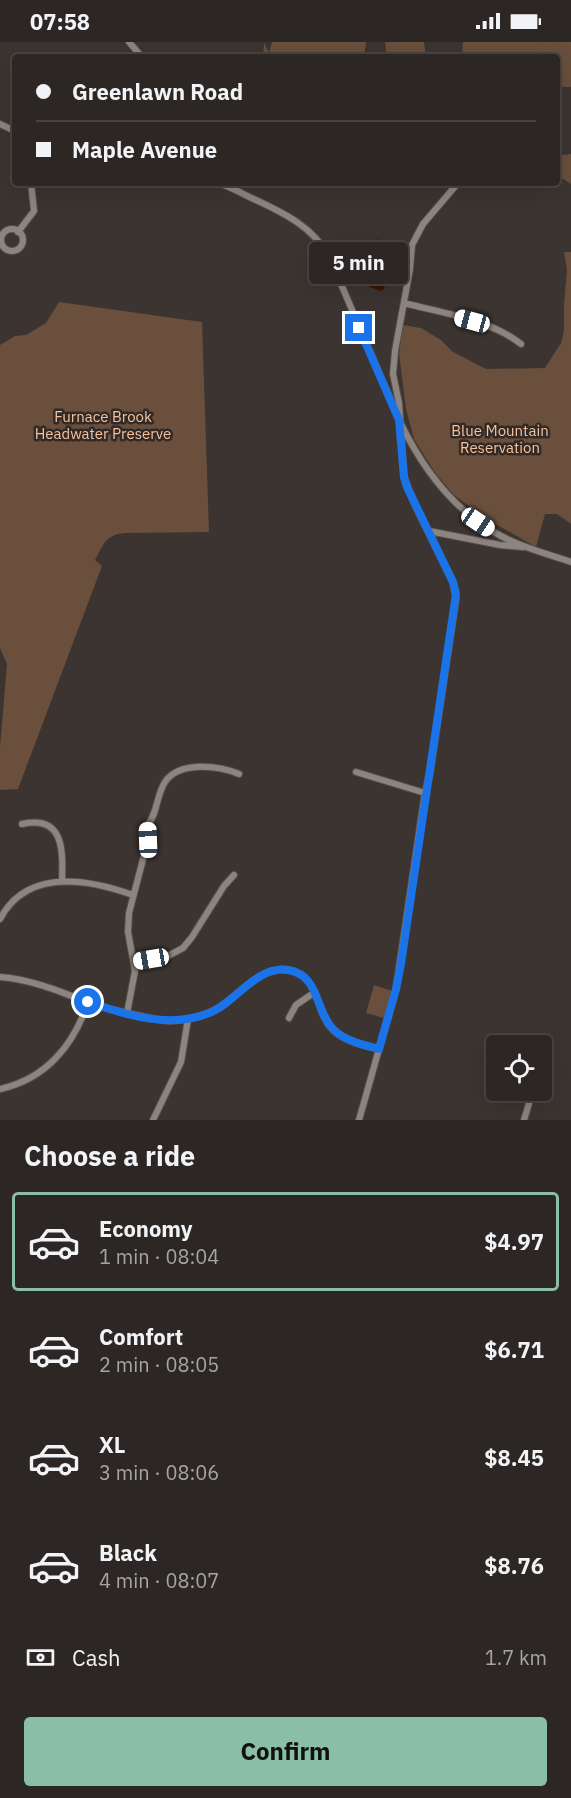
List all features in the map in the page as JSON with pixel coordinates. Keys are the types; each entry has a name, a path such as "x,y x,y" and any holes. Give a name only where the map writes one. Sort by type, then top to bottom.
{"street":[{"path":"129,42 139,54"},
{"path":"18,232 34,211 31,186"},
{"path":"225,186 299,222 321,242 399,420 427,470 456,503 489,529 523,546 571,562"},
{"path":"359,1120 401,964 456,594 453,582 414,504 404,477 399,402 393,382 393,365 412,245 423,224 455,186"},
{"path":"404,303 490,327 511,336 521,344"},
{"path":"429,531 500,545 519,548 523,546"},
{"path":"127,1013 132,991 134,962 128,932 129,912 148,840 147,826 154,818 164,783 174,773 185,768 199,767 239,774"},
{"path":"356,772 425,792"},
{"path":"22,824 42,823 52,828 57,834 61,848 62,881"},
{"path":"134,962 168,956 183,948 234,874"},
{"path":"0,919 11,903 24,891 43,884 62,881 113,888 133,895"},
{"path":"0,977 15,978 37,984 127,1013 169,1021 188,1019 218,1009 262,975 274,970 289,970 302,975 309,982 327,1022 335,1032 350,1041 379,1049"},
{"path":"288,1017 296,1005 315,992"},
{"path":"0,1089 31,1078 63,1050 76,1033 88,1002"},
{"path":"153,1120 181,1062 188,1019"},
{"path":"524,1120 530,1101"}],"green space":[{"path":"272,42 366,42 364,54 263,54 264,43 269,53"},
{"path":"385,42 424,42 426,54 387,54"},
{"path":"463,42 571,42 571,87 560,87 560,54 462,54"},
{"path":"571,154 571,184 560,177 560,155"},
{"name":"Blue Mountain Reservation","path":"564,252 571,252 571,524 557,514 545,514 536,547 485,518 453,494 434,471 414,439 406,409 399,354 403,325 421,328 441,340 453,352 486,369 545,368 561,343 564,331 567,270"},
{"name":"Furnace Brook Headwater Preserve","path":"59,302 202,322 209,532 125,533 113,536 106,541 95,560 102,566 18,789 0,790 0,747 7,664 0,648 0,345 15,336 26,335 46,323"},
{"path":"374,985 392,991 384,1018 366,1013"}],"shaded area":[{"path":"379,239 386,248 383,251 388,273 384,289 380,291 368,286 371,273 368,270 370,263 367,262 367,251 370,245"}],"route":[{"path":"88,1002 161,1020 193,1018 218,1009 262,975 274,970 289,970 302,975 309,982 327,1022 335,1032 350,1041 379,1049 401,964 456,594 453,582 407,487 399,420 359,328"}]}
